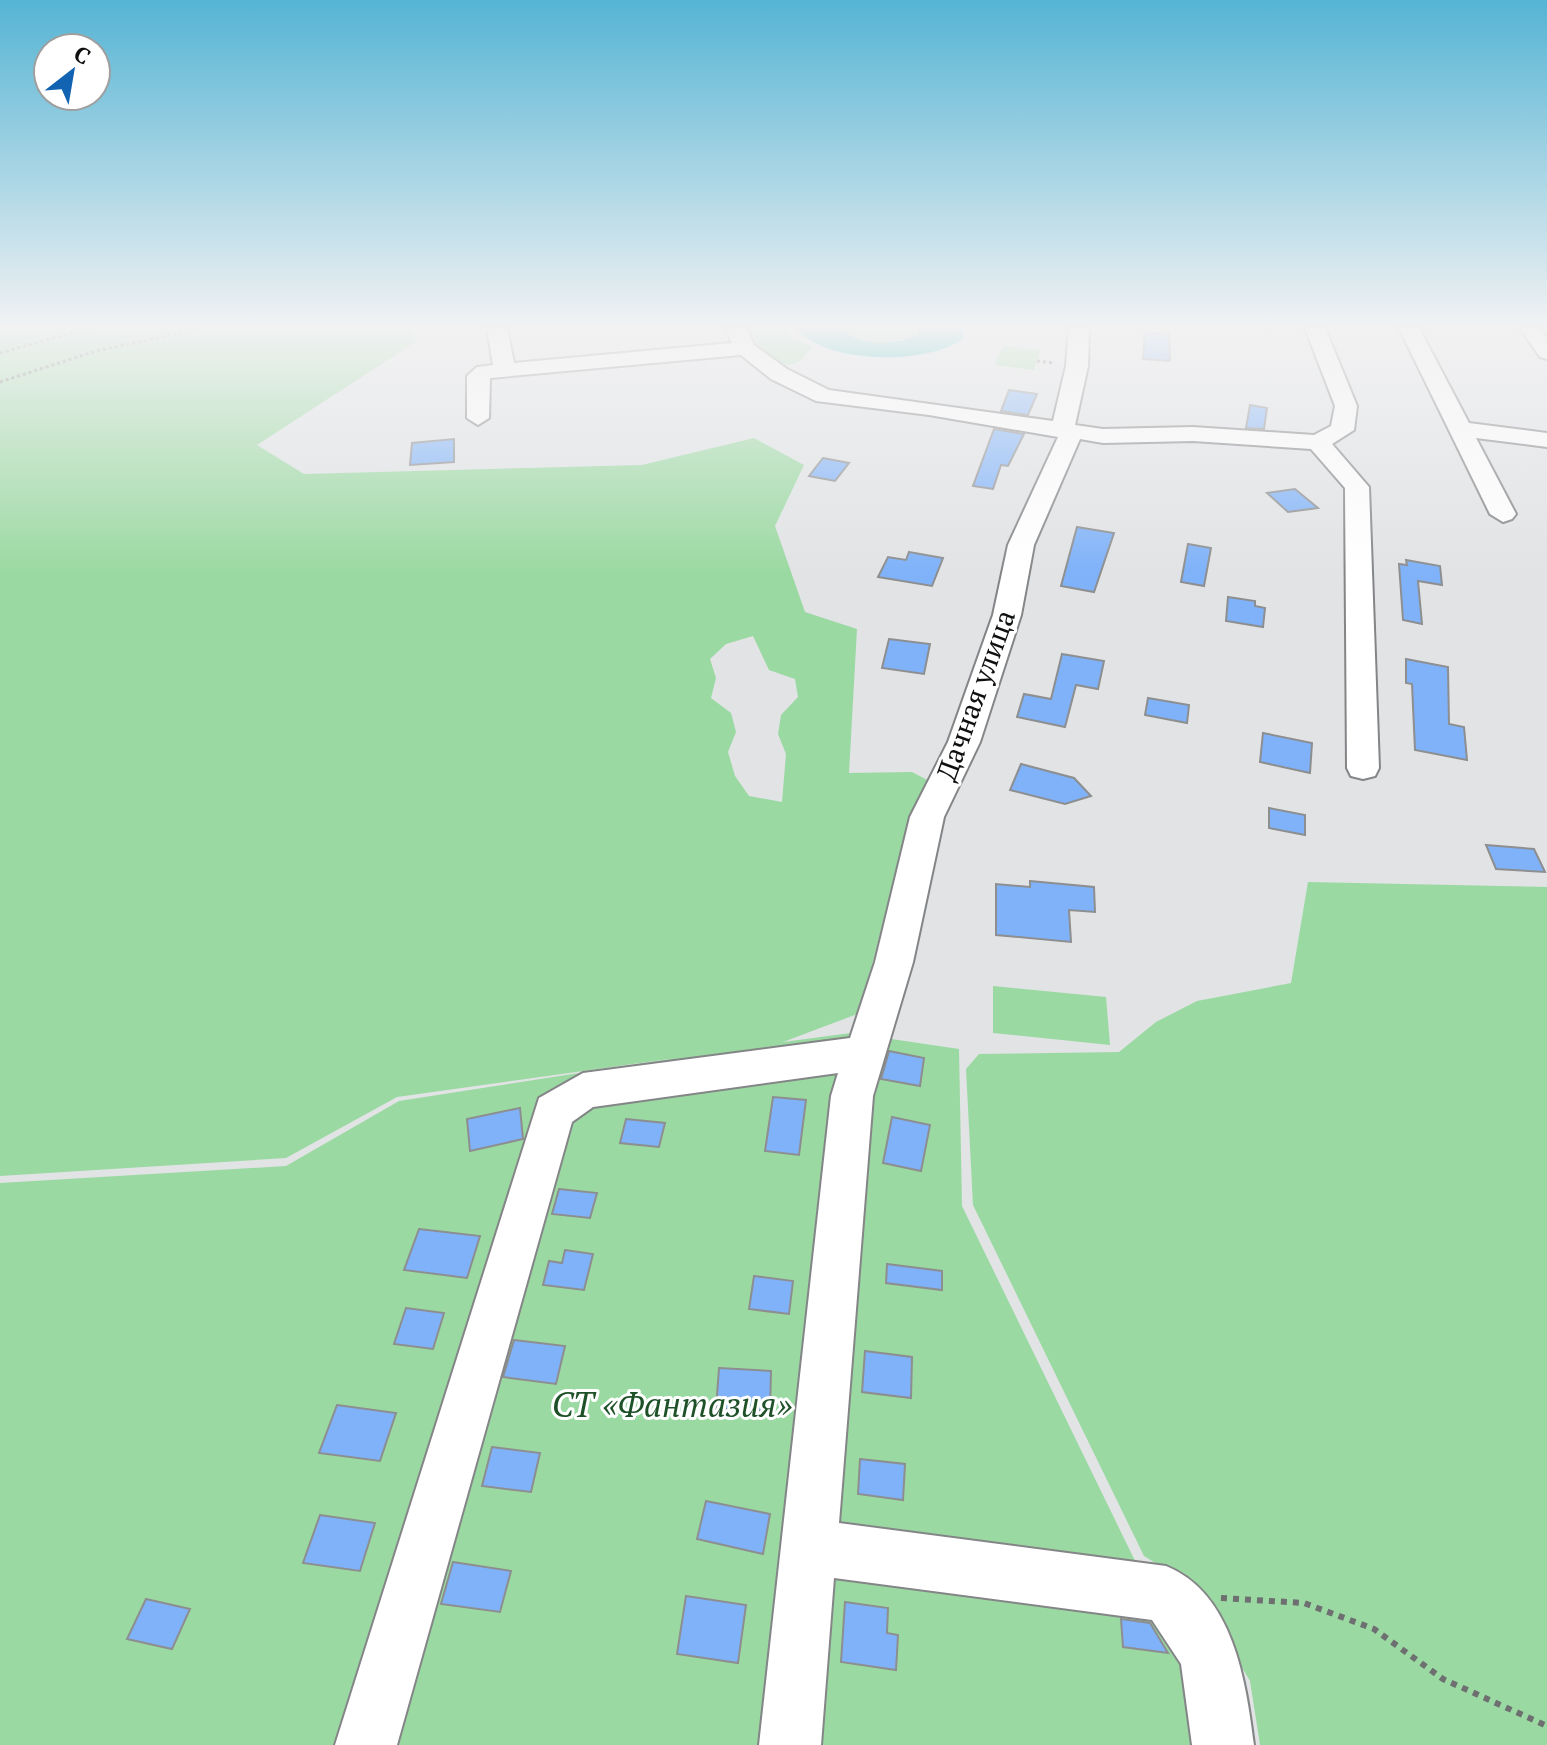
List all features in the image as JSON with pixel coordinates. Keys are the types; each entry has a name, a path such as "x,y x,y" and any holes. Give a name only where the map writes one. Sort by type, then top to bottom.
{"street":[{"path":"478,409 478,418"},
{"path":"937,409 1067,432 1193,434 1318,442 1342,430 1345,409"},
{"name":"Дачная улица","path":"790,1745 852,1096 894,962 927,817 969,728 1007,615 1021,545 1067,432 1070,409"},
{"path":"1450,409 1503,514"},
{"path":"1460,429 1547,440"},
{"path":"1318,442 1357,487 1363,768"},
{"path":"366,1745 554,1111 583,1091 652,1079 865,1053"},
{"path":"809,1547 1166,1594 1187,1614 1215,1672 1223,1745"}],"path":[{"path":"1166,1594 1304,1603 1374,1629 1443,1679 1547,1726"}],"green space":[{"name":"СТ «Фантазия»","path":"0,409 312,409 257,445 304,474 642,465 754,438 804,465 775,526 805,612 857,629 849,773 912,772 933,783 908,823 860,1013 783,1042 851,1033 959,1049 962,1206 1139,1569 1235,1745 0,1745 0,1183 286,1166 399,1101 676,1058 397,1097 286,1158 0,1176","holes":["753,636 769,670 795,679 798,697 781,715 778,734 786,754 782,802 749,796 735,776 728,752 736,732 731,713 711,698 716,678 710,659 726,644"]},
{"path":"1308,882 1547,887 1547,1745 1260,1745 1250,1681 1194,1587 1144,1556 973,1205 966,1069 979,1054 1119,1052 1156,1022 1197,1001 1291,983"},
{"path":"993,986 1106,997 1110,1045 993,1033"}],"building":[{"path":"1002,409 1030,409 1028,415"},
{"path":"1249,409 1267,409 1264,429 1246,428"},
{"path":"994,429 1024,434 1008,466 1001,465 993,489 973,486"},
{"path":"454,439 454,462 410,465 412,443"},
{"path":"823,458 849,463 835,481 809,476"},
{"path":"1295,489 1318,508 1288,512 1267,493"},
{"path":"1077,527 1114,533 1094,592 1061,586"},
{"path":"1188,544 1211,548 1204,586 1181,582"},
{"path":"909,552 943,558 932,586 878,577 888,557 906,560"},
{"path":"1406,560 1440,566 1442,585 1418,581 1422,624 1403,620 1399,564 1407,565"},
{"path":"1228,597 1255,601 1255,606 1265,608 1263,627 1226,621"},
{"path":"889,639 930,644 924,674 882,668"},
{"path":"1062,654 1104,661 1098,689 1076,685 1065,727 1017,717 1024,694 1051,699"},
{"path":"1406,659 1448,667 1449,724 1464,727 1467,760 1415,750 1412,684 1406,683"},
{"path":"1148,698 1189,705 1187,723 1145,715"},
{"path":"1263,733 1312,743 1310,773 1260,762"},
{"path":"1021,764 1074,778 1091,796 1065,804 1010,790"},
{"path":"1269,808 1305,815 1305,835 1269,828"},
{"path":"1486,845 1534,849 1545,872 1496,869"},
{"path":"1030,881 1094,887 1095,912 1069,910 1071,942 996,935 996,884 1030,887"},
{"path":"889,1051 924,1058 920,1086 881,1079"},
{"path":"773,1097 806,1100 799,1155 765,1151"},
{"path":"520,1108 523,1139 470,1151 467,1119"},
{"path":"892,1117 930,1125 921,1171 883,1163"},
{"path":"626,1119 665,1123 659,1147 620,1143"},
{"path":"559,1189 597,1193 590,1218 552,1214"},
{"path":"419,1229 480,1236 467,1278 404,1270"},
{"path":"565,1250 593,1254 584,1290 543,1285 549,1261 562,1263"},
{"path":"887,1264 942,1271 942,1290 886,1283"},
{"path":"754,1276 793,1281 789,1314 749,1309"},
{"path":"406,1308 444,1313 433,1349 394,1344"},
{"path":"514,1340 565,1346 556,1384 503,1377"},
{"path":"865,1351 912,1357 911,1398 862,1392"},
{"path":"719,1368 771,1371 770,1411 716,1409"},
{"path":"337,1405 396,1413 380,1461 319,1453"},
{"path":"492,1447 540,1453 531,1492 482,1486"},
{"path":"860,1459 905,1464 903,1500 858,1494"},
{"path":"706,1501 770,1514 763,1554 697,1539"},
{"path":"320,1515 375,1523 360,1571 303,1563"},
{"path":"453,1562 511,1571 500,1612 441,1604"},
{"path":"686,1596 746,1605 738,1663 677,1654"},
{"path":"146,1599 190,1609 172,1649 127,1639"},
{"path":"845,1602 888,1608 887,1633 898,1635 896,1670 841,1662"},
{"path":"1121,1619 1150,1623 1168,1653 1123,1647"}]}
